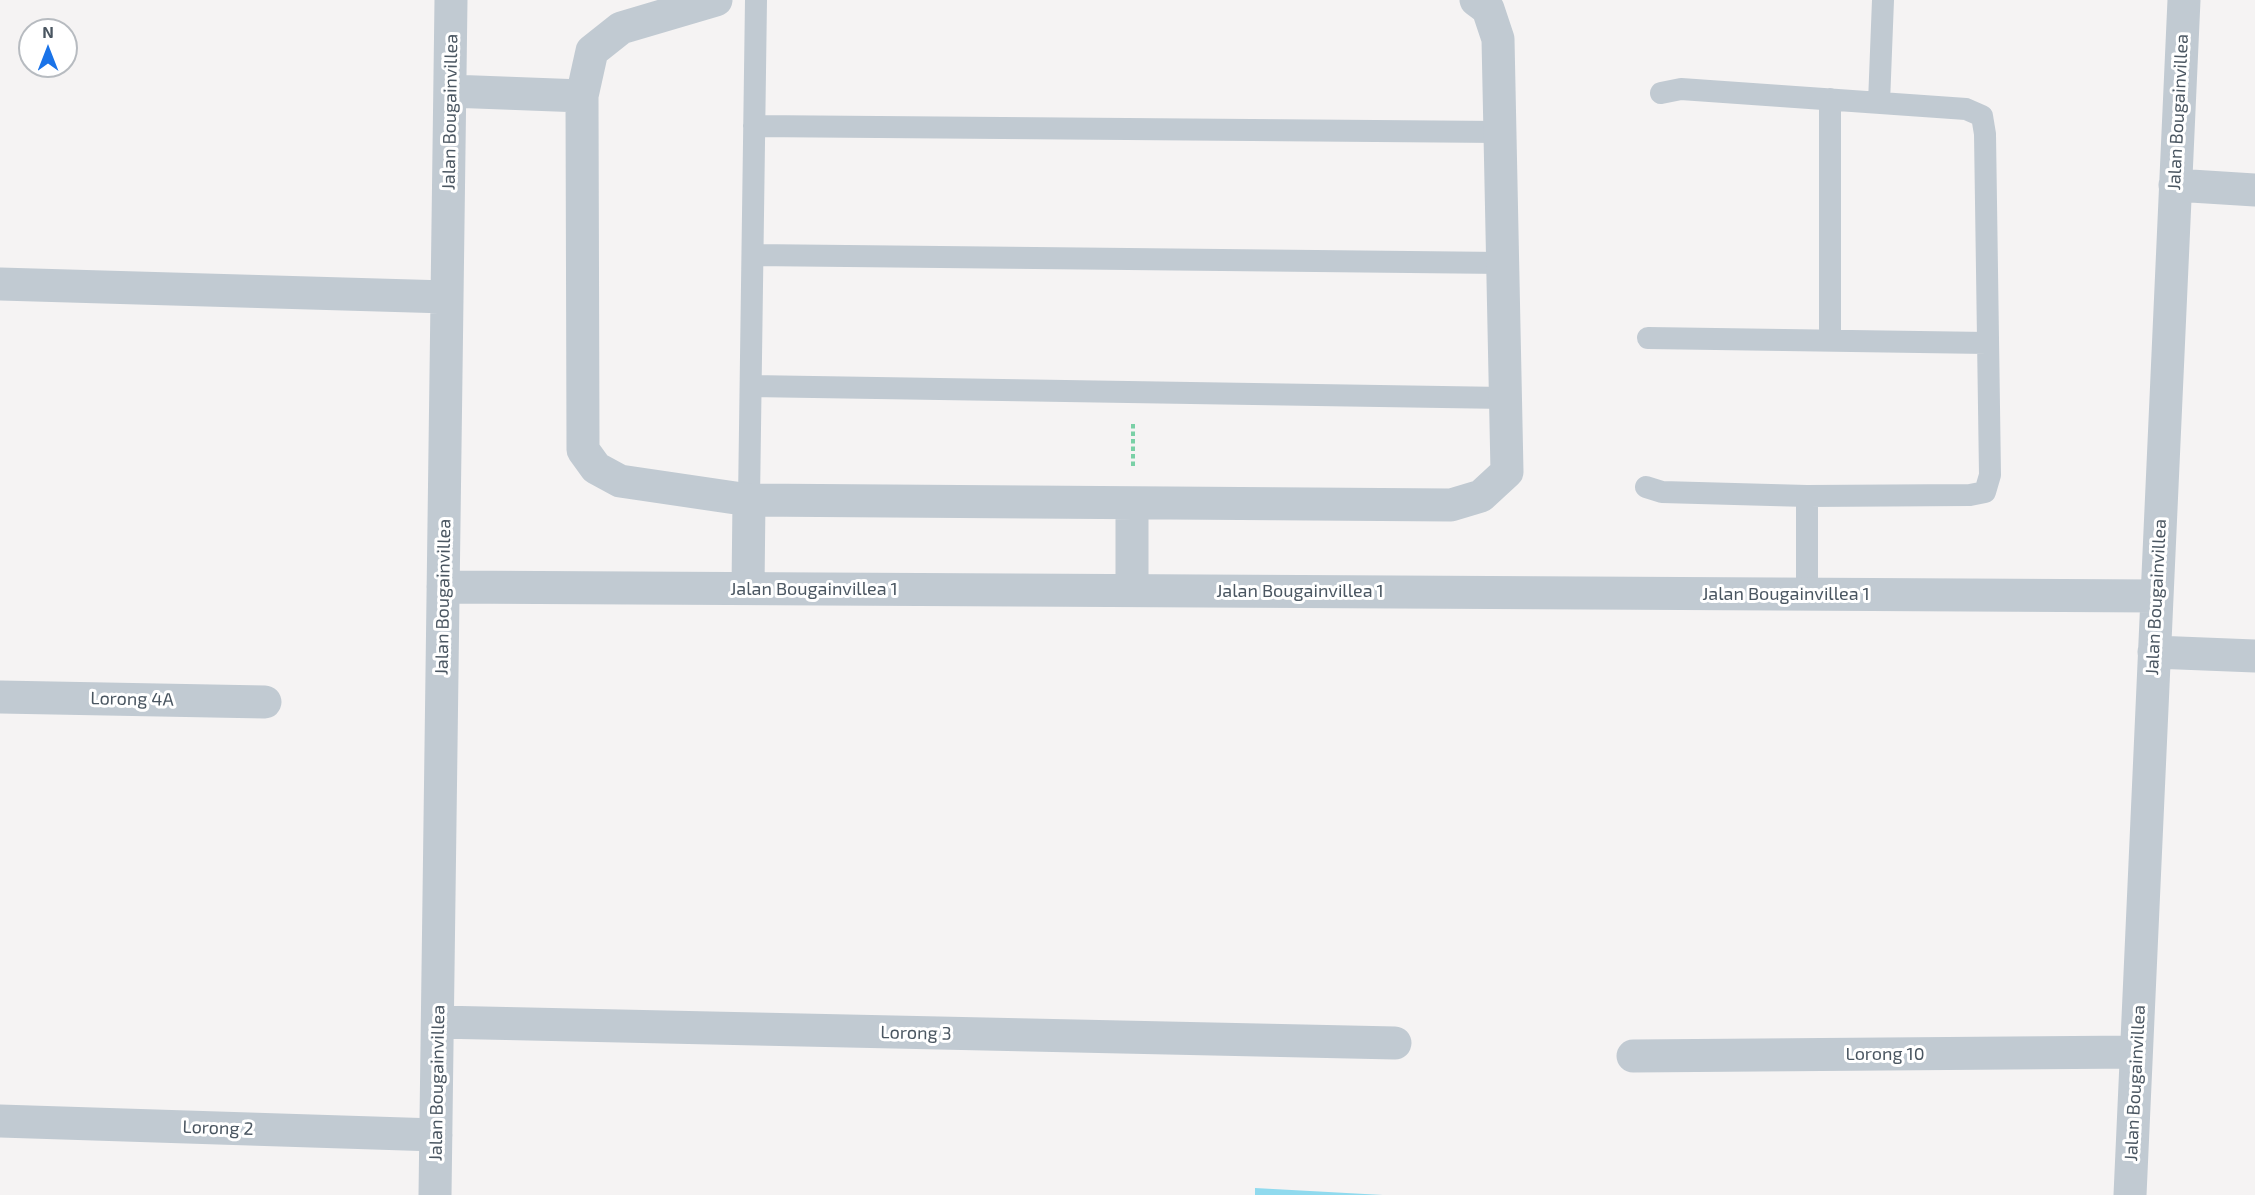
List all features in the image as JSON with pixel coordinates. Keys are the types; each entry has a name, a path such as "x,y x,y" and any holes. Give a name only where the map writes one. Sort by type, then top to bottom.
{"street":[{"name":"Jalan Bougainvillea","path":"435,1195 451,0"},
{"path":"716,0 621,28 592,51 582,96 583,450 596,468 620,481 748,500 1450,506 1481,496 1508,472 1498,39 1488,9 1476,0"},
{"name":"Jalan Bougainvillea","path":"2130,1195 2184,0"},
{"path":"450,92 582,96"},
{"path":"2175,185 2255,190"},
{"path":"0,284 447,297"},
{"path":"748,500 748,588"},
{"path":"1132,504 1132,590"},
{"name":"Jalan Bougainvillea 1","path":"443,587 2157,596"},
{"path":"2154,652 2255,656"},
{"name":"Lorong 4A","path":"0,697 265,702"},
{"name":"Lorong 3","path":"438,1022 1395,1043"},
{"name":"Lorong 10","path":"1633,1056 2136,1052"},
{"name":"Lorong 2","path":"0,1121 436,1135"}],"lane":[{"path":"748,500 756,0"},
{"path":"1879,103 1883,0"},
{"path":"1646,487 1662,492 1807,496 1970,495 1985,492 1990,474 1983,116 1966,109 1830,99 1681,89 1661,93"},
{"path":"1830,99 1830,340"},
{"path":"754,126 1500,132"},
{"path":"753,255 1503,262"},
{"path":"1648,338 1987,343"},
{"path":"751,386 1505,398"},
{"path":"1807,496 1807,594"}],"path":[{"path":"1132,504 1134,392"}],"water":[{"path":"1255,1188 1383,1195 1255,1195"}]}
